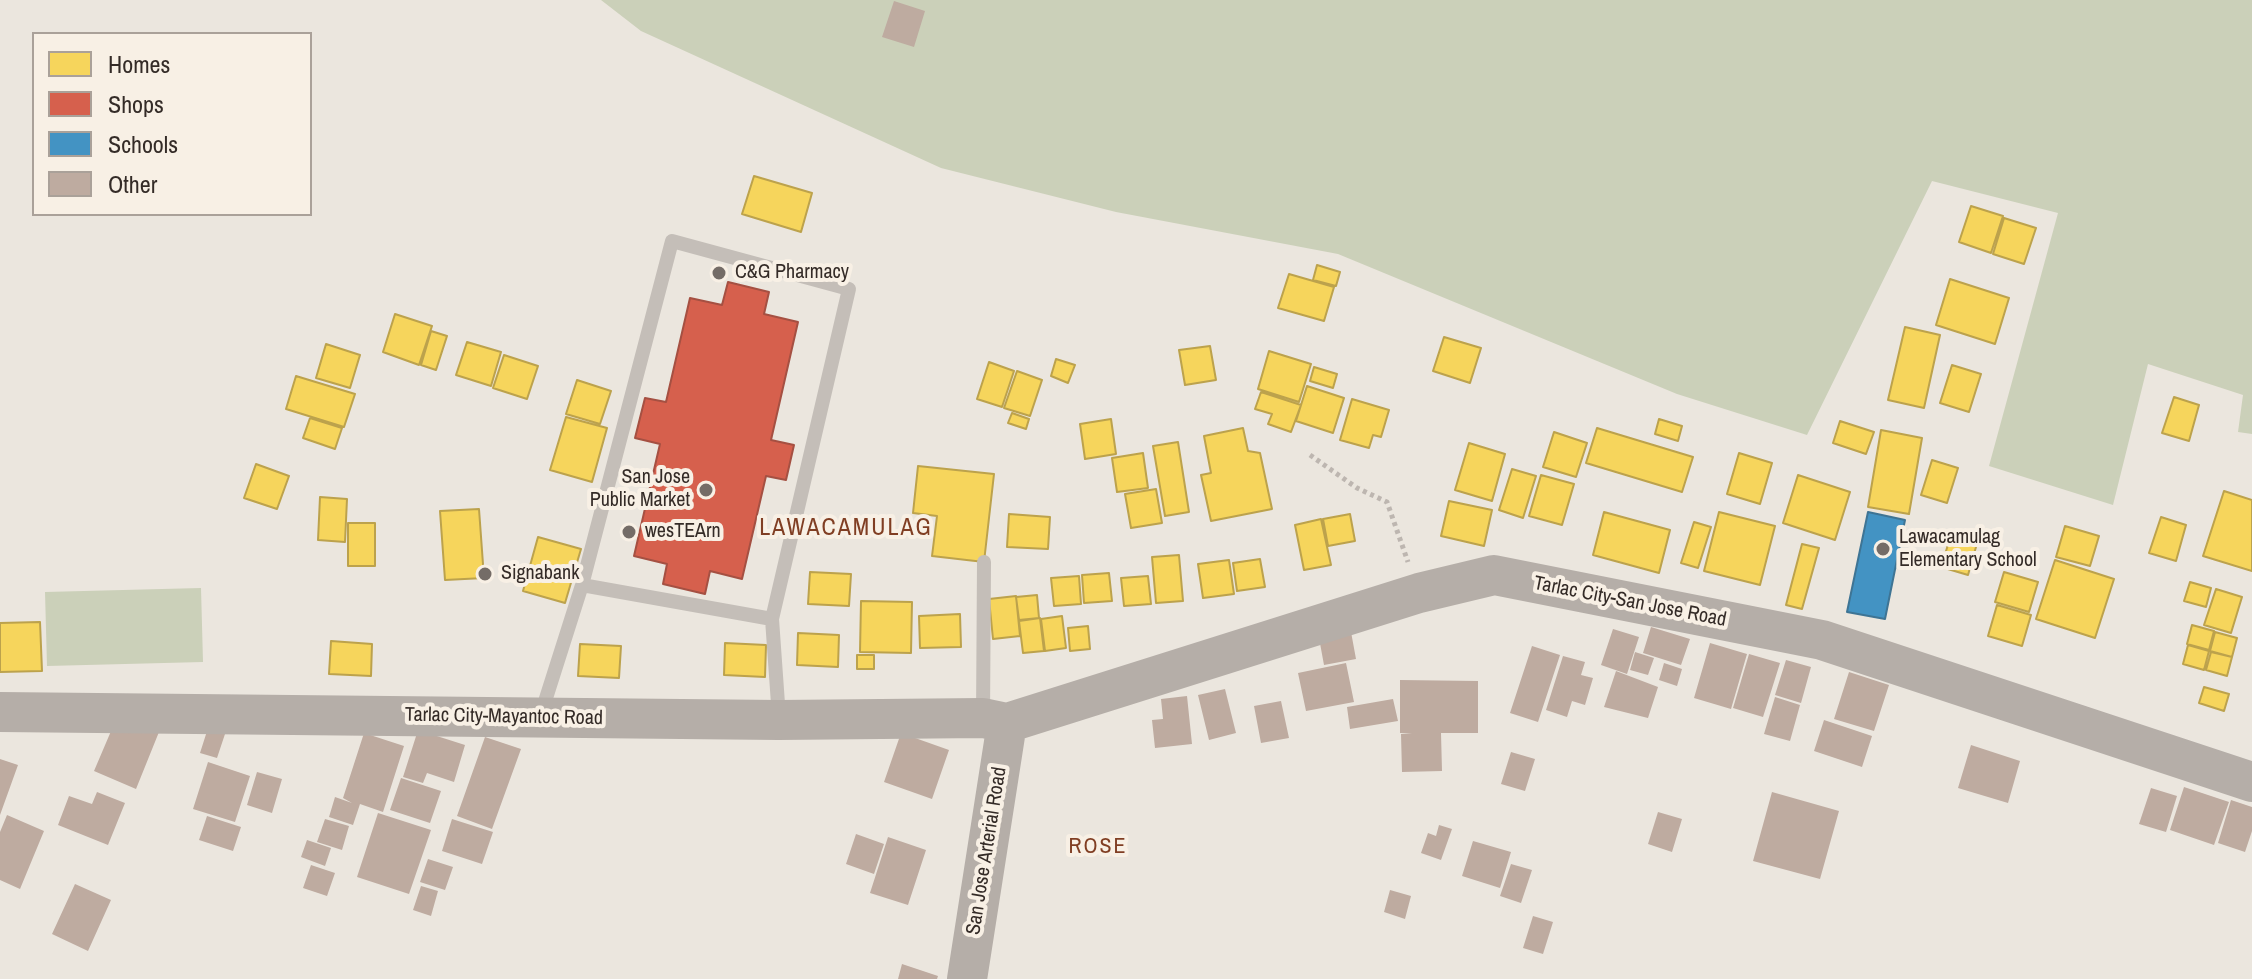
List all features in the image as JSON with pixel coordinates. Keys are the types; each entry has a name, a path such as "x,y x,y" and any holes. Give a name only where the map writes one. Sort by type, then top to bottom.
{"main road":[{"name":"Tarlac City-San Jose Road","path":"995,721 1419,593 1494,575 1822,640 2252,782"},
{"name":"Tarlac City-Mayantoc Road","path":"0,712 995,721"},
{"name":"San Jose Arterial Road","path":"967,979 995,721"}],"lane":[{"path":"540,718 582,585 672,241 849,289 772,619 779,720"},
{"path":"984,562 995,721"},
{"path":"582,585 772,619"}],"path":[{"path":"1310,455 1357,488 1387,502 1419,593"}],"green space":[{"path":"601,0 2252,0 2252,434 2238,432 2243,395 2148,364 2113,505 1989,466 2058,213 1932,181 1807,435 1677,394 1338,254 1116,212 941,168 641,31"},
{"path":"201,588 203,662 47,666 45,592"}],"building: Homes":[{"path":"754,176 812,193 801,232 742,214"},
{"path":"1971,206 2003,216 1991,253 1959,242"},
{"path":"2004,218 2036,228 2024,264 1993,254"},
{"path":"1317,265 1340,272 1336,286 1313,280"},
{"path":"1289,274 1334,287 1324,321 1278,308"},
{"path":"1950,279 2009,298 1995,344 1936,325"},
{"path":"395,314 432,326 419,365 383,352"},
{"path":"1905,327 1940,335 1924,408 1888,400"},
{"path":"431,331 447,336 436,370 421,365"},
{"path":"1444,337 1481,348 1470,383 1433,371"},
{"path":"467,342 501,352 491,386 456,375"},
{"path":"326,344 360,355 350,388 316,378"},
{"path":"1210,346 1216,380 1185,385 1179,350"},
{"path":"1269,351 1311,364 1299,402 1258,389"},
{"path":"504,355 538,366 527,399 493,388"},
{"path":"1056,359 1075,365 1068,383 1051,376"},
{"path":"989,362 1014,371 1002,407 977,399"},
{"path":"1952,365 1981,374 1969,412 1940,403"},
{"path":"1314,367 1337,374 1333,388 1310,381"},
{"path":"1017,371 1042,380 1030,416 1004,408"},
{"path":"296,376 355,394 344,427 286,409"},
{"path":"577,380 611,391 600,424 566,414"},
{"path":"1307,386 1344,398 1333,433 1296,421"},
{"path":"1261,392 1301,405 1291,432 1268,424 1272,414 1255,409"},
{"path":"2174,397 2199,405 2189,441 2162,433"},
{"path":"1352,399 1389,410 1381,437 1373,435 1369,448 1340,440"},
{"path":"1012,413 1029,419 1026,429 1008,423"},
{"path":"566,417 607,428 592,482 550,470"},
{"path":"310,418 342,428 335,449 303,438"},
{"path":"1111,419 1116,454 1085,459 1080,424"},
{"path":"1659,419 1682,426 1678,441 1655,434"},
{"path":"1840,421 1874,432 1866,454 1833,443"},
{"path":"1243,428 1248,451 1260,453 1272,509 1211,521 1201,475 1211,473 1204,436"},
{"path":"1597,428 1693,457 1682,492 1586,463"},
{"path":"1881,430 1922,438 1909,514 1868,507"},
{"path":"1554,432 1587,443 1576,477 1543,467"},
{"path":"1178,442 1189,512 1165,516 1153,446"},
{"path":"1469,443 1505,454 1492,501 1455,490"},
{"path":"1143,453 1148,488 1117,492 1112,458"},
{"path":"1739,453 1772,463 1760,504 1727,494"},
{"path":"1932,460 1958,468 1947,503 1921,495"},
{"path":"256,464 289,476 277,509 244,498"},
{"path":"918,466 994,474 984,562 932,556 937,516 913,513"},
{"path":"1512,469 1536,476 1523,518 1499,510"},
{"path":"1541,475 1574,484 1562,525 1529,516"},
{"path":"1798,475 1850,492 1835,540 1783,523"},
{"path":"1156,489 1162,523 1131,528 1125,494"},
{"path":"2224,491 2252,500 2252,571 2203,556"},
{"path":"320,497 347,499 345,542 318,540"},
{"path":"1449,501 1492,510 1484,546 1441,536"},
{"path":"479,509 484,578 445,580 440,511"},
{"path":"1604,512 1670,530 1659,573 1593,555"},
{"path":"1719,512 1775,526 1760,585 1704,571"},
{"path":"1009,514 1050,517 1048,549 1007,547"},
{"path":"1350,514 1355,541 1328,546 1323,519"},
{"path":"2161,517 2186,525 2176,561 2149,553"},
{"path":"1321,519 1331,565 1304,570 1295,525"},
{"path":"1694,522 1711,527 1698,568 1681,563"},
{"path":"348,523 375,523 375,566 348,566"},
{"path":"2065,526 2099,536 2090,566 2056,557"},
{"path":"1952,532 1978,540 1968,575 1941,567"},
{"path":"538,537 581,549 565,603 523,591"},
{"path":"1802,544 1819,548 1802,609 1786,605"},
{"path":"1179,555 1183,601 1156,603 1152,557"},
{"path":"1260,559 1265,587 1237,591 1233,563"},
{"path":"1229,560 1234,594 1203,598 1198,564"},
{"path":"2055,560 2114,579 2095,638 2036,619"},
{"path":"810,572 851,574 849,606 808,604"},
{"path":"2004,572 2038,582 2029,612 1995,602"},
{"path":"1109,573 1112,601 1084,603 1082,575"},
{"path":"1079,576 1081,604 1054,606 1051,578"},
{"path":"1148,576 1151,604 1124,606 1121,578"},
{"path":"2190,582 2211,588 2206,607 2184,601"},
{"path":"2216,589 2242,597 2231,633 2204,625"},
{"path":"1037,595 1039,618 1019,620 1016,597"},
{"path":"1016,596 1020,636 993,639 989,599"},
{"path":"861,601 912,602 911,653 860,652"},
{"path":"1997,605 2031,615 2022,646 1988,636"},
{"path":"960,614 961,647 920,648 919,616"},
{"path":"1062,616 1066,648 1045,651 1041,619"},
{"path":"1040,618 1044,651 1023,653 1019,621"},
{"path":"40,622 42,671 0,672 0,623"},
{"path":"2192,625 2214,631 2209,650 2187,644"},
{"path":"1088,626 1090,649 1070,651 1068,628"},
{"path":"2215,632 2237,638 2232,657 2210,651"},
{"path":"798,633 839,635 838,667 797,665"},
{"path":"331,641 372,644 371,676 329,674"},
{"path":"725,643 766,645 765,677 724,675"},
{"path":"580,644 621,646 619,678 578,676"},
{"path":"2188,645 2209,651 2204,670 2183,664"},
{"path":"2211,652 2232,657 2227,676 2206,670"},
{"path":"857,655 874,655 874,669 857,669"},
{"path":"2204,687 2229,694 2224,711 2199,703"}],"building: Shops":[{"path":"728,282 769,292 764,314 798,322 771,440 794,445 786,480 766,476 742,579 710,571 705,594 663,584 667,564 634,556 660,444 635,438 645,398 666,402 690,298 722,305"}],"building: Schools":[{"path":"1868,512 1905,520 1885,619 1847,612"}],"building: Other":[{"path":"894,1 925,11 914,47 882,37"},
{"path":"1349,621 1356,659 1324,665 1317,627"},
{"path":"1651,627 1690,639 1681,665 1643,653"},
{"path":"1613,629 1639,637 1627,674 1601,665"},
{"path":"1710,643 1747,654 1731,709 1694,698"},
{"path":"1532,646 1560,655 1538,722 1510,713"},
{"path":"1635,652 1654,658 1648,675 1630,670"},
{"path":"1749,654 1780,663 1763,717 1733,708"},
{"path":"1563,656 1585,662 1581,675 1593,678 1585,705 1572,701 1567,717 1546,710"},
{"path":"1786,660 1811,667 1801,703 1775,695"},
{"path":"1346,663 1354,702 1306,711 1298,673"},
{"path":"1664,663 1682,669 1677,686 1659,680"},
{"path":"1616,671 1658,687 1648,718 1604,707"},
{"path":"1849,672 1889,685 1874,731 1834,719"},
{"path":"1400,680 1478,681 1478,733 1441,733 1442,771 1402,772 1401,734 1412,733 1400,733"},
{"path":"1225,689 1236,733 1209,740 1198,695"},
{"path":"1187,696 1192,744 1155,748 1152,720 1163,719 1161,699"},
{"path":"1775,697 1800,705 1790,741 1764,734"},
{"path":"1393,699 1398,721 1350,729 1347,707"},
{"path":"1281,701 1289,738 1261,743 1254,706"},
{"path":"120,710 161,727 136,789 94,771"},
{"path":"1824,720 1872,736 1862,767 1814,751"},
{"path":"208,728 225,734 217,758 200,753"},
{"path":"418,730 465,745 454,782 427,773 423,783 403,777"},
{"path":"364,733 404,746 383,812 360,804 353,825 329,817 335,797 352,803 343,798"},
{"path":"901,733 949,750 932,799 884,782"},
{"path":"485,737 521,749 492,829 457,816"},
{"path":"1971,745 2020,761 2008,803 1958,788"},
{"path":"1511,752 1535,759 1525,791 1501,784"},
{"path":"0,759 18,765 0,815"},
{"path":"208,762 250,776 235,822 193,809"},
{"path":"257,772 282,779 272,813 247,805"},
{"path":"401,778 441,791 430,823 390,810"},
{"path":"2184,787 2229,802 2214,845 2170,830"},
{"path":"2151,788 2177,796 2166,832 2139,824"},
{"path":"97,792 125,803 108,845 58,825 69,796 92,804"},
{"path":"1772,792 1839,811 1820,879 1753,861"},
{"path":"2231,800 2252,807 2252,831 2245,852 2218,843"},
{"path":"1658,812 1682,819 1672,852 1648,844"},
{"path":"378,813 431,830 409,894 357,877"},
{"path":"7,815 44,831 20,889 0,880 0,832"},
{"path":"207,816 241,827 233,851 199,840"},
{"path":"325,819 349,826 342,850 317,842"},
{"path":"452,819 493,832 482,864 442,851"},
{"path":"1439,825 1452,829 1441,860 1421,853 1428,833 1436,836"},
{"path":"856,834 884,844 874,874 846,864"},
{"path":"888,837 926,850 908,905 870,893"},
{"path":"307,840 331,848 325,866 301,857"},
{"path":"1473,841 1511,852 1500,888 1462,876"},
{"path":"428,859 453,867 445,890 420,882"},
{"path":"1511,864 1532,870 1521,903 1500,896"},
{"path":"311,865 335,873 327,896 303,888"},
{"path":"75,884 111,900 88,951 52,934"},
{"path":"421,886 438,891 431,916 413,910"},
{"path":"1390,890 1411,896 1405,919 1384,912"},
{"path":"1533,916 1553,922 1543,954 1523,948"},
{"path":"902,964 938,976 937,979 898,979"}],"place":[{"name":"C&G Pharmacy","path":"719,273"},
{"name":"San Jose Public Market","path":"706,490"},
{"name":"wesTEArn","path":"629,532"},
{"name":"Lawacamulag Elementary School","path":"1883,549"},
{"name":"Signabank","path":"485,574"}],"district":[{"name":"LAWACAMULAG","path":"846,529"},
{"name":"ROSE","path":"1098,847"}]}
